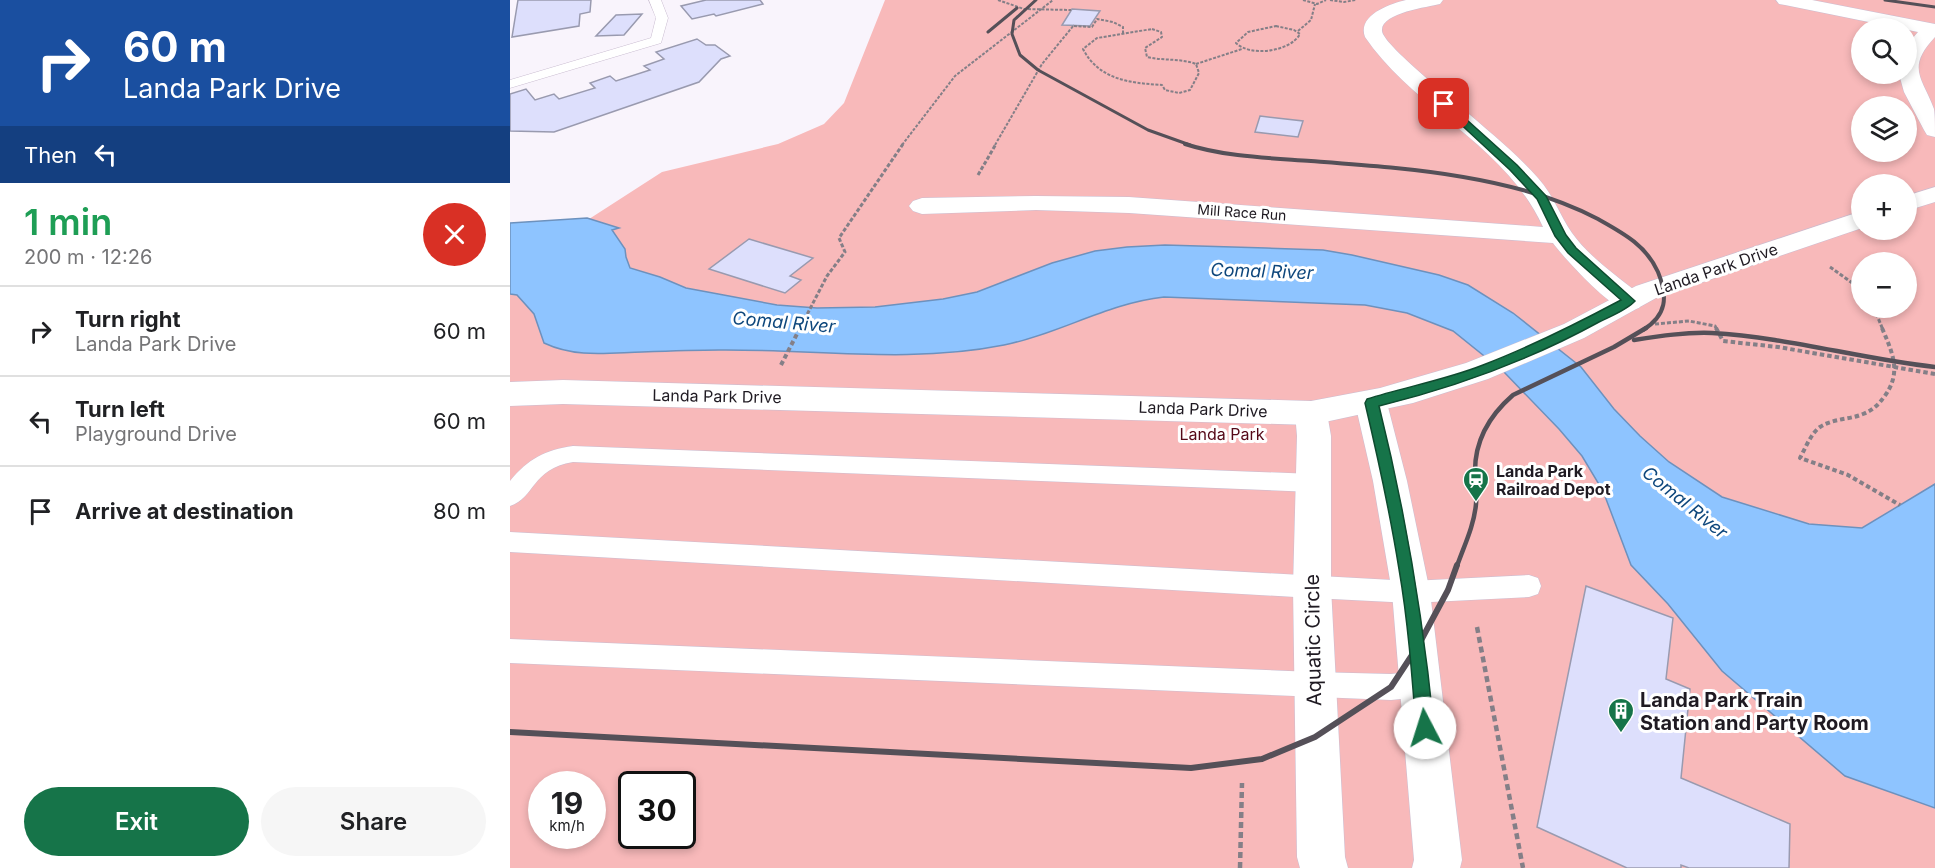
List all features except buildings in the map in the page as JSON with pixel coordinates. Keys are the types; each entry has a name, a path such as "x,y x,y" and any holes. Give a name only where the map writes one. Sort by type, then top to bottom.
{"street":[{"path":"1434,0 1392,11 1376,22 1372,30 1373,35 1391,56 1514,168 1542,198 1561,236 1572,250 1629,301"},
{"path":"1785,0 1933,30"},
{"path":"1933,30 1912,52 1908,70 1912,84 1933,122"},
{"path":"1917,200 1935,194"},
{"name":"Mill Race Run","path":"922,206 1036,203 1141,205 1561,236"},
{"name":"Landa Park Drive","path":"510,394 563,392 1311,412 1371,403 1423,390 1486,369 1574,330 1647,292 1851,223"},
{"path":"1371,403 1390,481 1411,592 1438,860 1436,868"},
{"name":"Aquatic Circle","path":"1311,412 1314,436 1312,587 1314,685 1321,857 1324,868"}],"lane":[{"path":"510,84 657,40 662,18 655,0"},
{"path":"510,497 534,468 554,456 573,454 1313,483"},
{"path":"510,542 1411,592 1528,586"},
{"path":"510,651 1314,685 1391,687 1421,684"}],"path":[{"path":"998,0 1012,6 1071,10"},
{"path":"778,371 827,276 844,252 839,238 908,136 955,76 1053,0"},
{"path":"1303,0 1315,4 1328,0 1344,2 1356,0"},
{"path":"1242,50 1236,44 1245,33 1272,27 1298,31 1311,22 1316,13 1315,4"},
{"path":"962,205 1042,64 1074,26 1092,27 1097,19 1106,20 1123,27 1123,34"},
{"path":"1196,64 1199,73 1193,81 1193,87 1181,93 1168,92 1162,85 1120,80 1100,72 1085,56 1083,50 1085,46 1104,36 1143,29 1161,32 1162,37 1147,45 1145,48 1147,57 1161,60 1185,60 1196,64 1242,50 1252,52 1281,47 1299,37 1298,31"},
{"path":"1830,267 1851,282"},
{"path":"1878,318 1889,345 1895,374 1894,384 1877,407 1862,415 1832,420 1817,429 1800,458 1848,475 1900,505"},
{"path":"1647,322 1666,325 1679,321 1695,321 1715,326 1723,341 1778,347 1935,374"},
{"path":"1477,627 1523,868"},
{"path":"1240,868 1242,783"}],"green space":[{"name":"Landa Park","path":"885,0 1935,0 1935,868 510,868 510,270 662,172 778,144 824,124 844,103"}],"water":[{"name":"Comal River","path":"587,218 619,228 612,230 625,249 630,268 686,288 777,305 817,308 875,307 943,299 977,292 1052,263 1095,251 1127,247 1165,245 1323,250 1352,255 1439,275 1468,285 1513,313 1581,367 1614,409 1669,462 1722,497 1809,524 1862,528 1935,484 1935,808 1845,776 1722,671 1668,604 1631,565 1603,491 1582,456 1504,372 1453,331 1407,313 1365,305 1164,297 1123,305 1024,340 968,351 897,355 755,350 580,353 544,343 534,314 517,295 510,294 510,223"}],"railway":[{"path":"1036,0 1014,20 1012,34 1020,55 1038,70 1148,130 1190,145"},
{"path":"1885,0 1935,7"},
{"path":"988,32 1017,8"},
{"path":"1185,144 1216,152 1248,156 1383,167 1458,176 1531,192 1566,204 1625,235 1640,247 1653,263 1661,281 1663,305 1657,318 1644,329"},
{"path":"1457,566 1475,512 1475,471 1478,449 1485,429 1497,411 1513,395 1614,347 1644,329"},
{"path":"1634,340 1692,333 1740,335 1935,367"},
{"path":"510,732 1191,768 1262,759 1315,737 1391,687 1418,646 1448,590 1457,565"}],"place":[{"name":"Landa Park Railroad Depot","path":"1476,503"},
{"name":"Landa Park Train Station and Party Room","path":"1621,734"}],"route":[{"path":"1425,728 1411,592 1390,481 1371,403 1423,390 1486,369 1574,330 1629,301 1572,250 1552,221 1542,198 1514,168 1444,104"}]}
